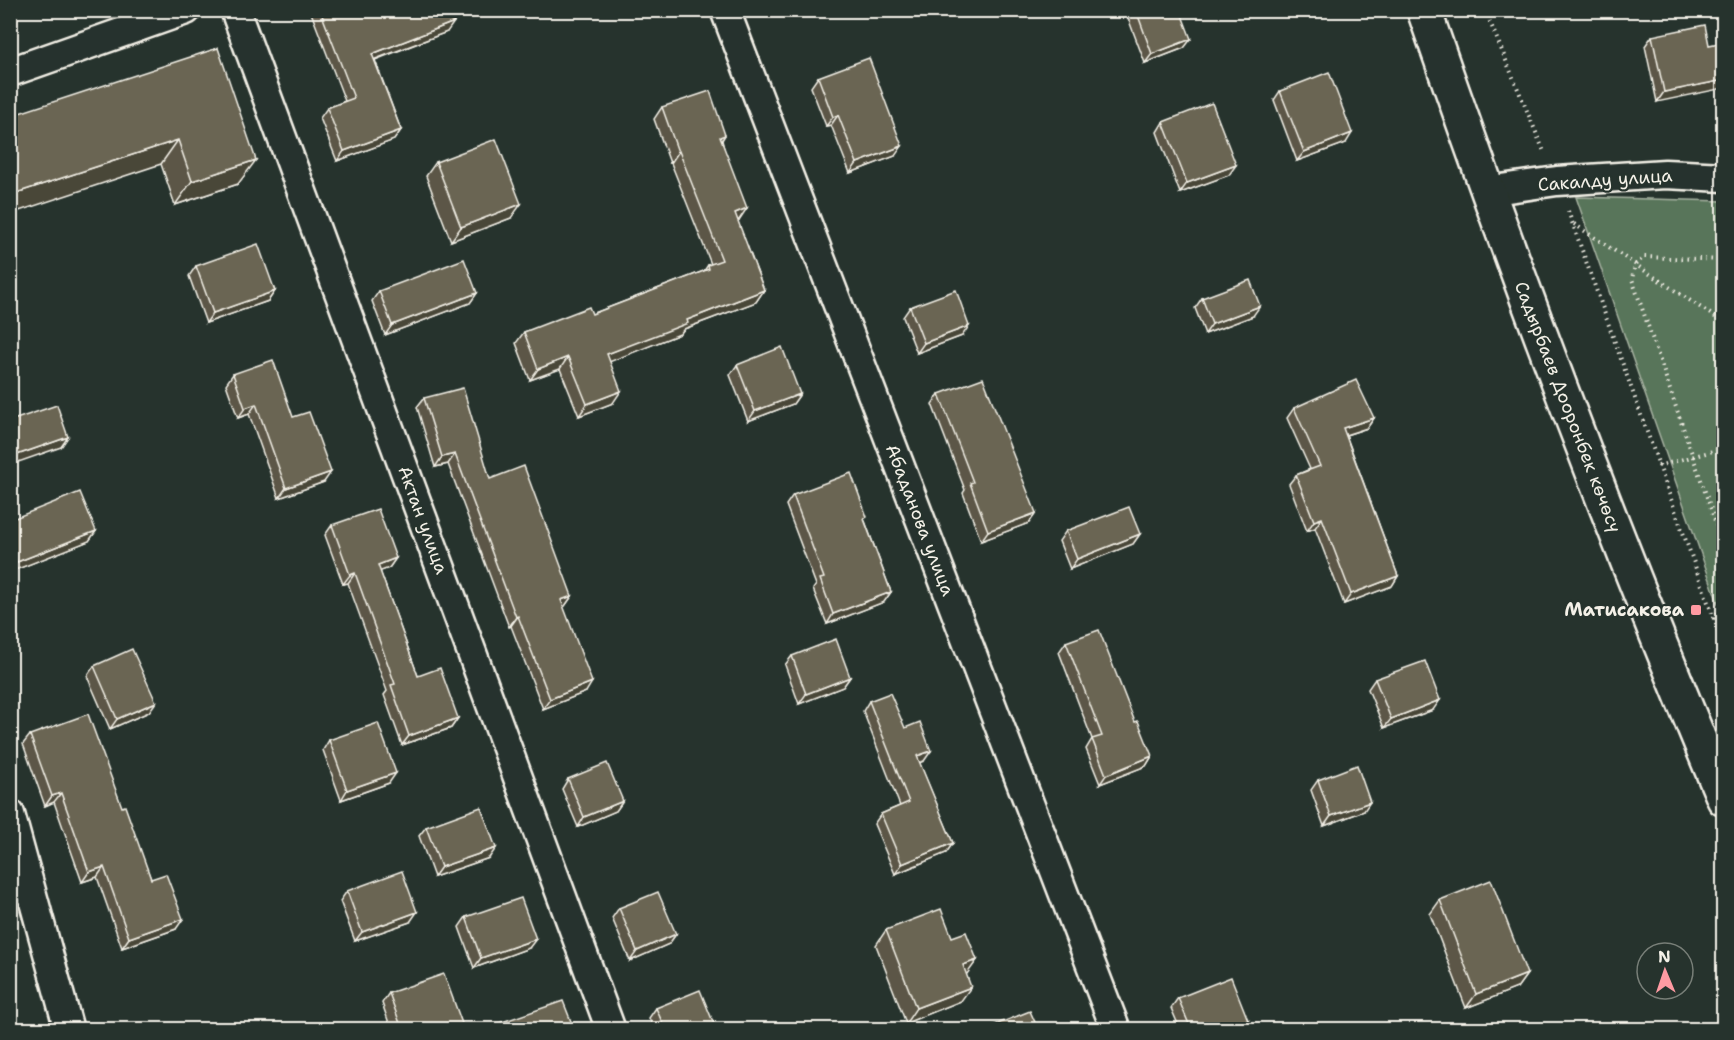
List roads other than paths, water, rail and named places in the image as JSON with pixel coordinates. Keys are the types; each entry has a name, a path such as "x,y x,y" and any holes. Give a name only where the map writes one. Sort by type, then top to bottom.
{"main road":[{"name":"Садырбаев Дооронбек көчөсү","path":"1424,10 1486,191 1653,630 1724,799"}],"street":[{"path":"10,72 186,10"},
{"name":"Актан улица","path":"235,10 611,1029"},
{"name":"Абаданова улица","path":"725,10 1116,1029"},
{"name":"Сакалду улица","path":"1486,191 1557,181 1665,174 1724,177"},
{"path":"10,814 69,1029"}],"place":[{"name":"Матисакова","path":"1696,610"}]}
